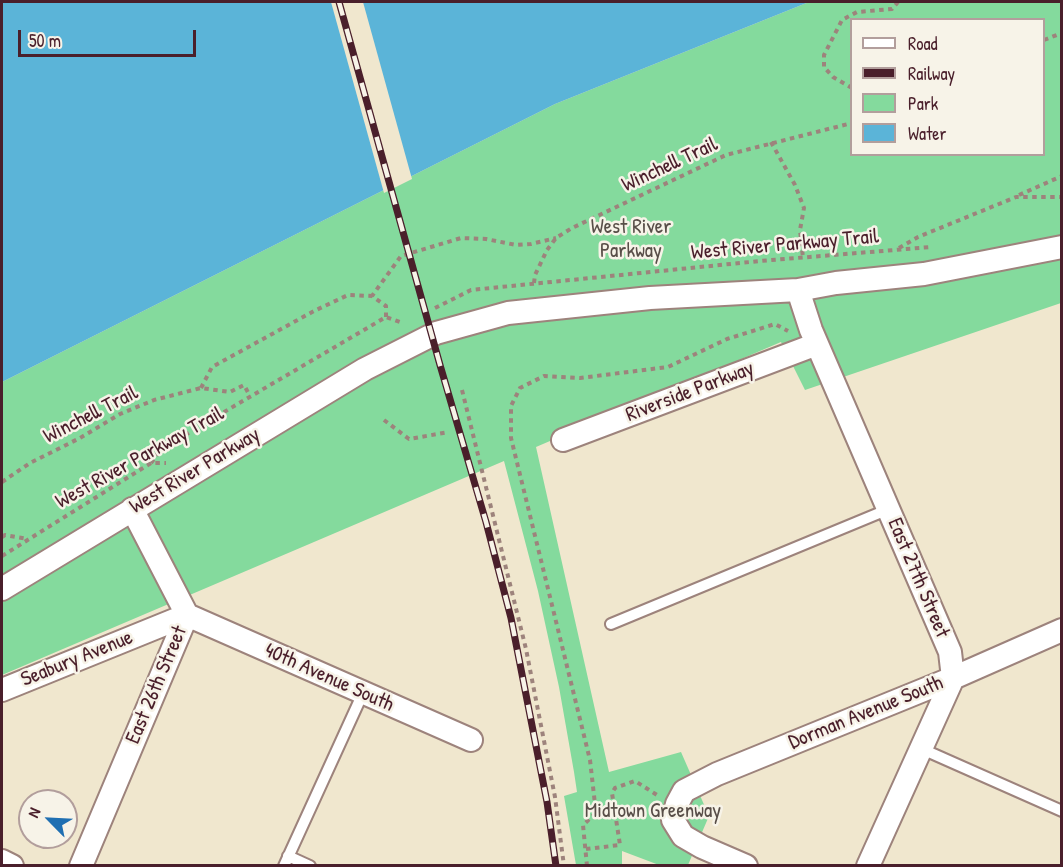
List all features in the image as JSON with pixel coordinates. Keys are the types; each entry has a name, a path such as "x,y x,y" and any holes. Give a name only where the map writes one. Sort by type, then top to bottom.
{"street":[{"name":"West River Parkway","path":"2,589 365,369 436,333 508,313 650,298 798,290 836,283 924,274 1062,247"},
{"name":"East 27th Street","path":"798,290 817,344 950,652 953,678"},
{"name":"Riverside Parkway","path":"563,440 817,344"},
{"name":"East 26th Street","path":"81,866 187,615 132,509"},
{"name":"Seabury Avenue","path":"2,690 187,615"},
{"name":"40th Avenue South","path":"187,615 471,740"},
{"name":"Dorman Avenue South","path":"667,799 717,774 953,678 1062,630"},
{"path":"868,866 953,678"},
{"path":"667,799 673,820 683,836 702,848 746,866"},
{"path":"2,861 12,866"}],"lane":[{"path":"611,624 889,509"},
{"path":"310,866 286,861 363,693"},
{"path":"922,748 1062,811"}],"path":[{"path":"850,87 824,67 824,55 842,20 857,12 892,9 898,2"},
{"path":"1045,40 1062,33"},
{"name":"Winchell Trail","path":"534,283 535,275 547,250 556,238 572,228 726,155 850,123"},
{"path":"771,142 795,185 804,208 800,230 803,258"},
{"path":"1016,197 1062,176"},
{"path":"1016,197 1062,197"},
{"name":"West River Parkway Trail","path":"534,283 896,250 918,237 1016,197"},
{"path":"372,296 401,256 461,238 486,239 516,245 556,238"},
{"path":"250,396 244,386 230,392 201,388 212,367 348,295 372,296 386,306 386,317"},
{"path":"151,463 161,449 386,317 403,323"},
{"path":"587,866 583,825 596,813 590,760 511,438 511,406 520,388 544,376 580,378 668,367 727,339 775,324 792,333"},
{"name":"Winchell Trail","path":"2,482 30,463 80,438 120,414 154,400 201,388"},
{"path":"462,390 526,649 555,797 564,866"},
{"path":"384,420 409,439 449,432"},
{"name":"West River Parkway Trail","path":"2,556 151,463 167,462"},
{"path":"2,537 5,534 29,539"},
{"path":"586,849 620,845 612,793 615,788 635,780 667,799"}],"green space":[{"name":"West River Parkway","path":"809,2 1061,2 1061,303 805,390 781,342 536,447 609,772 681,752 709,816 688,865 659,865 622,851 622,865 576,865 564,796 577,792 559,687 538,591 504,461 2,675 2,382 555,104"}],"water":[{"path":"2,2 809,2 555,104 2,382"}],"pier":[{"path":"331,2 363,2 412,179 384,193"}],"railway":[{"path":"339,2 511,618 547,802 556,866"}],"park label":[{"name":"Midtown Greenway","path":"653,811"}]}
